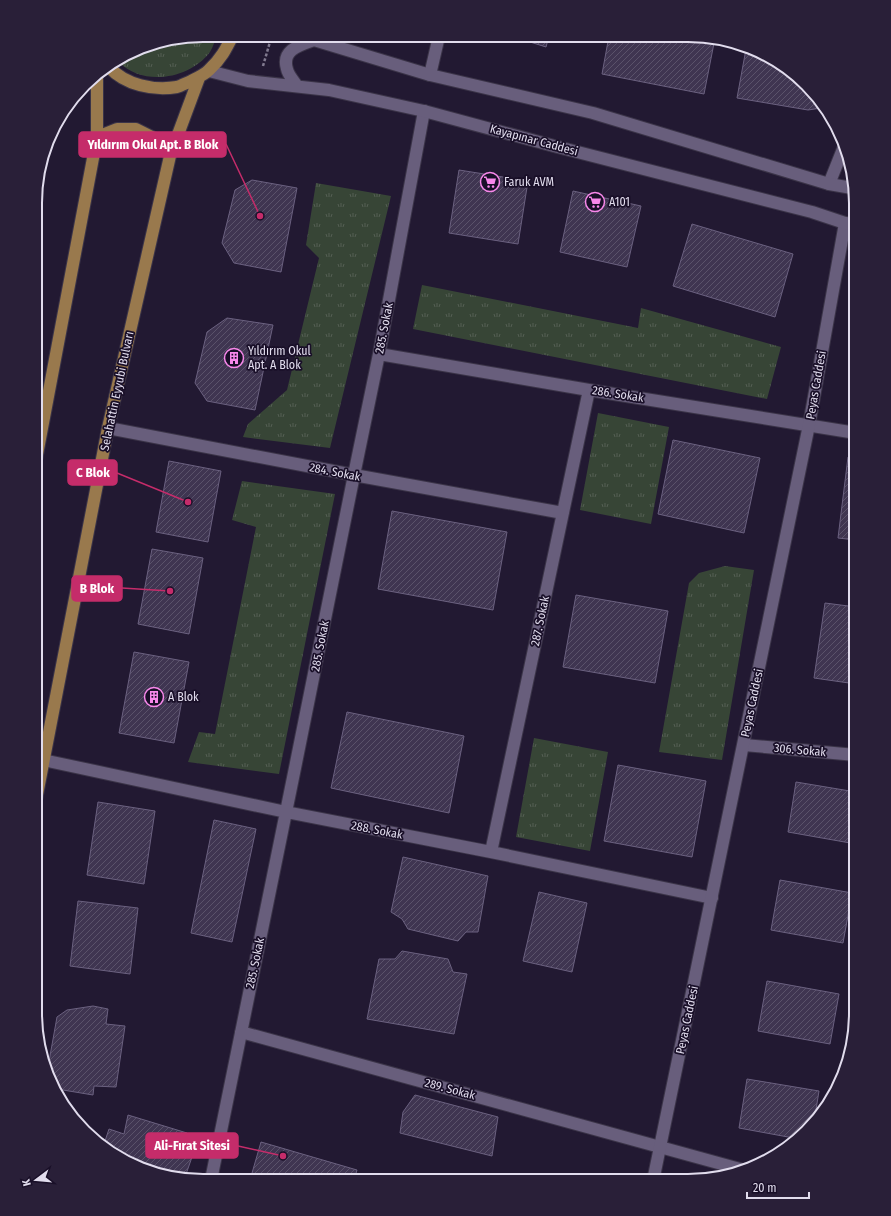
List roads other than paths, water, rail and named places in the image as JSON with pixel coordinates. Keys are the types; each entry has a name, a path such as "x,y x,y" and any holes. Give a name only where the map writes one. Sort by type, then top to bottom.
{"main road":[{"path":"112,71 132,83 154,88 178,86 204,74 223,55 230,42"},
{"name":"Selahattin Eyyubi Bulvarı","path":"42,766 108,428 170,156 204,74"},
{"path":"42,411 97,137 97,82"},
{"path":"97,137 117,129 136,129 156,139 170,156"}],"street":[{"path":"297,86 287,70 286,57 303,42"},
{"path":"326,42 430,74 593,114 829,184 848,187"},
{"path":"430,74 438,42"},
{"name":"Kayapınar Caddesi","path":"204,74 248,81 329,90 424,111 812,212 849,223"},
{"name":"285. Sokak","path":"212,1174 354,475 380,354 424,111"},
{"path":"829,184 841,154"},
{"name":"Peyas Caddesi","path":"654,1174 849,234"},
{"name":"286. Sokak","path":"380,354 589,390 849,432"},
{"name":"287. Sokak","path":"491,852 589,390"},
{"name":"284. Sokak","path":"108,428 563,513"},
{"name":"306. Sokak","path":"744,745 849,754"},
{"name":"288. Sokak","path":"43,760 286,812 491,852 712,898"},
{"name":"289. Sokak","path":"241,1032 733,1167"}],"place":[{"name":"Faruk AVM","path":"490,182"},
{"name":"A101","path":"595,202"},
{"name":"Yıldırım Okul Apt. B Blok","path":"260,216"},
{"name":"Yıldırım Okul Apt. A Blok","path":"234,358"},
{"name":"C Blok","path":"188,502"},
{"name":"B Blok","path":"170,591"},
{"name":"A Blok","path":"154,697"},
{"name":"Ali-Fırat Sitesi","path":"283,1156"}]}
